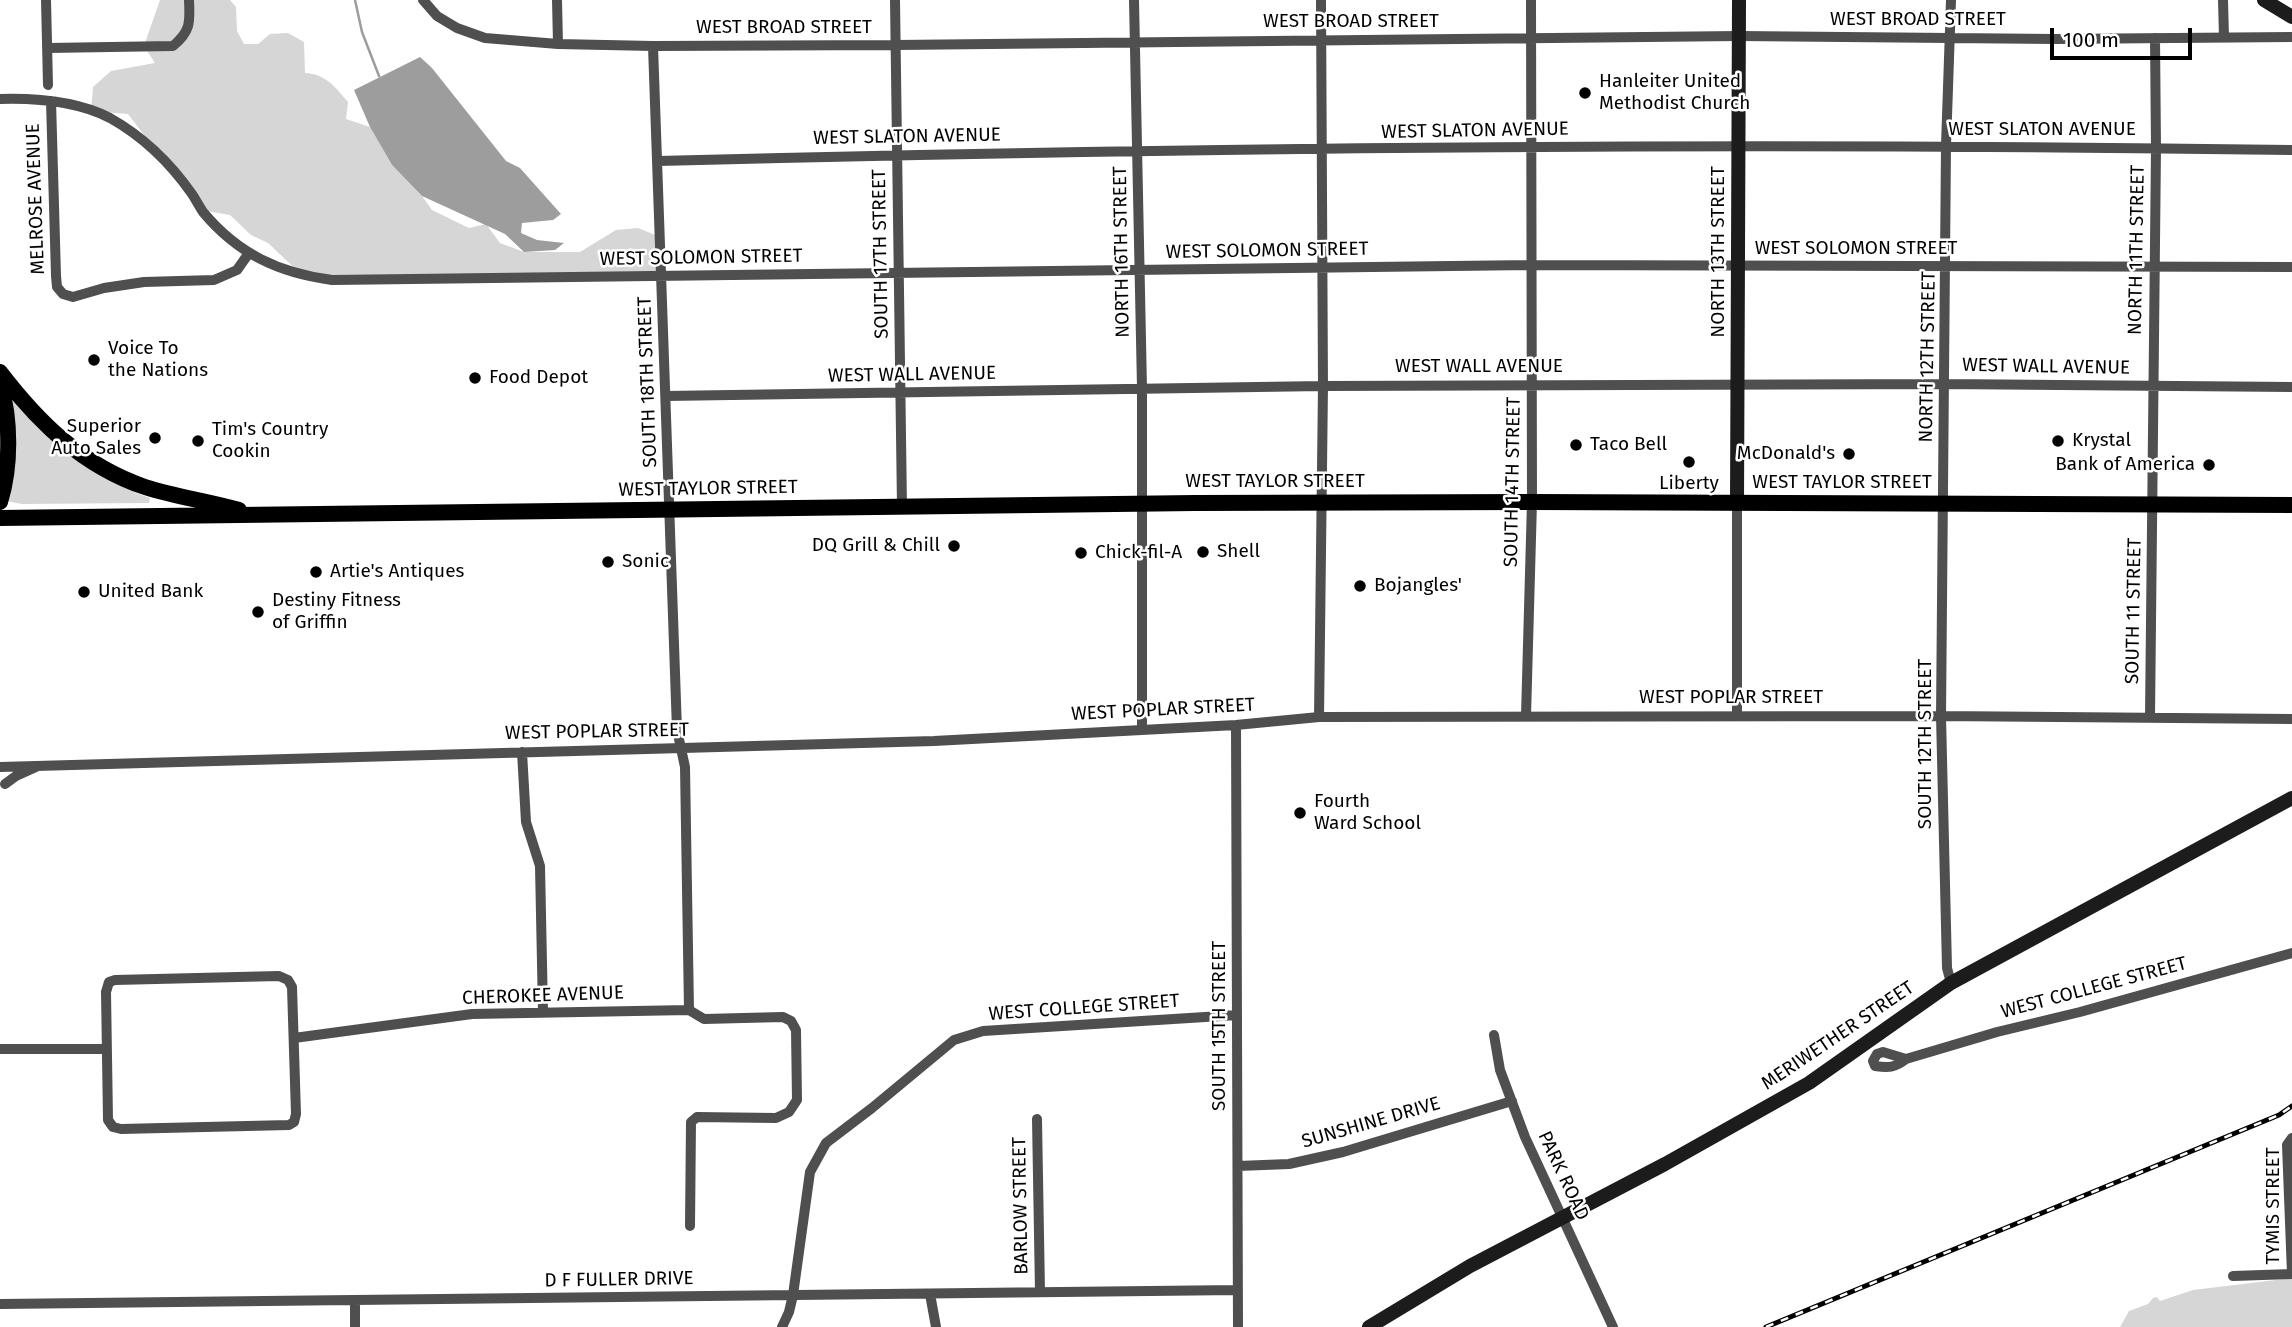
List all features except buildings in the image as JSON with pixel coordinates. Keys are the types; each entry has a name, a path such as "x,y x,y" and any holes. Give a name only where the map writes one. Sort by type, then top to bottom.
{"main road":[{"path":"0,372 45,426 72,449 100,467 144,486 258,516"},
{"path":"0,384 8,416 9,440 0,502"},
{"name":"WEST TAYLOR STREET","path":"0,518 1143,504 1532,502 2292,505"}],"street":[{"path":"46,0 48,85"},
{"path":"48,48 173,46 184,37 190,24 189,0"},
{"name":"WEST BROAD STREET","path":"424,0 437,16 457,28 485,38 558,44 653,46 1739,36 2292,37"},
{"path":"557,0 558,44"},
{"name":"SOUTH 17TH STREET","path":"895,0 902,508"},
{"name":"NORTH 16TH STREET","path":"1134,0 1142,388 1142,729"},
{"path":"1318,717 1324,386 1321,0"},
{"name":"SOUTH 14TH STREET","path":"1526,716 1532,502 1531,0"},
{"name":"NORTH 13TH STREET","path":"1737,504 1739,0"},
{"name":"NORTH 12TH STREET","path":"1944,505 1946,146 1951,0"},
{"path":"2223,0 2224,37"},
{"path":"2264,0 2292,17"},
{"name":"NORTH 11TH STREET","path":"2152,505 2155,38"},
{"name":"SOUTH 18TH STREET","path":"653,46 677,730 685,767 689,1010"},
{"name":"WEST SOLOMON STREET","path":"0,99 51,101 77,106 108,117 137,136 162,159 232,242 276,267 303,276 332,280 1532,265 2292,267"},
{"name":"MELROSE AVENUE","path":"51,101 56,276 57,287 63,294 73,297 104,288 144,282 214,280 237,270 249,253"},
{"name":"WEST SLATON AVENUE","path":"658,161 1138,151 1738,146 2292,150"},
{"name":"WEST WALL AVENUE","path":"666,396 1532,384 2292,387"},
{"path":"1737,504 1737,716"},
{"name":"SOUTH 12TH STREET","path":"1944,505 1941,716 1947,968 1951,983"},
{"name":"SOUTH 11 STREET","path":"2150,717 2152,505"},
{"name":"WEST POPLAR STREET","path":"0,768 28,765 37,767 934,741 1236,725 1318,717 1941,716 2292,719"},
{"name":"SOUTH 15TH STREET","path":"1236,725 1238,1327"},
{"path":"522,752 526,822 540,866 544,1012"},
{"name":"WEST POPLAR STREET","path":"5,784 37,767"},
{"path":"0,768 5,777 0,796"},
{"name":"MERIWETHER STREET","path":"1369,1327 1470,1266 1665,1164 1809,1083 1951,983 2292,798"},
{"name":"WEST COLLEGE STREET","path":"1906,1059 2292,953"},
{"path":"279,976 288,980 292,987 296,1114 294,1122 289,1125 113,1127 108,1120 106,1049 106,992 109,982 279,976"},
{"name":"CHEROKEE AVENUE","path":"294,1038 472,1014 689,1010 704,1019 783,1017 791,1021 796,1030 797,1100 789,1112 776,1118 697,1117 691,1122 690,1226"},
{"name":"WEST COLLEGE STREET","path":"782,1327 793,1295 810,1172 826,1143 954,1040 983,1031 1237,1015"},
{"name":"PARK ROAD","path":"1494,1035 1500,1070 1525,1137 1613,1327"},
{"path":"0,1049 106,1049"},
{"name":"SUNSHINE DRIVE","path":"1238,1166 1289,1164 1343,1153 1512,1101"},
{"name":"BARLOW STREET","path":"1037,1119 1040,1292"},
{"name":"TYMIS STREET","path":"2291,1138 2287,1145 2292,1274"},
{"path":"2233,1276 2292,1274"},
{"name":"D F FULLER DRIVE","path":"0,1304 1238,1290"},
{"path":"930,1294 936,1327"},
{"path":"355,1300 355,1327"}],"shaded area":[{"path":"160,0 230,0 236,7 237,31 244,44 258,44 270,34 288,33 304,42 305,73 319,76 339,91 348,102 346,119 370,127 392,165 432,210 469,228 486,224 500,243 524,252 580,252 616,230 638,228 660,237 661,276 303,276 268,243 251,235 230,215 201,210 128,114 91,111 93,87 111,71 155,63 144,46"},
{"path":"420,57 432,68 506,161 520,168 561,214 553,220 522,223 521,233 537,240 564,243 555,250 524,252 505,234 422,196 392,165 370,127 354,90"},
{"path":"9,392 76,459 136,493 150,498 149,503 22,504 6,501"},
{"path":"2292,1278 2292,1327 2120,1327 2129,1311 2148,1304 2153,1298 2157,1297 2160,1301 2193,1290"}],"waterway":[{"path":"355,0 362,32 379,76"}],"railway":[{"path":"1766,1327 2279,1115 2292,1106"}],"place":[{"name":"Hanleiter United Methodist Church","path":"1585,93"},
{"name":"Voice To the Nations","path":"94,360"},
{"name":"Food Depot","path":"475,378"},
{"name":"Superior Auto Sales","path":"155,438"},
{"name":"Tim's Country Cookin","path":"198,441"},
{"name":"Krystal","path":"2058,441"},
{"name":"Taco Bell","path":"1576,445"},
{"name":"McDonald's","path":"1849,454"},
{"name":"Liberty","path":"1689,462"},
{"name":"Bank of America","path":"2209,465"},
{"name":"DQ Grill & Chill","path":"954,546"},
{"name":"Shell","path":"1203,552"},
{"name":"Chick-fil-A","path":"1081,553"},
{"name":"Sonic","path":"608,562"},
{"name":"Artie's Antiques","path":"316,572"},
{"name":"Bojangles'","path":"1360,586"},
{"name":"United Bank","path":"84,592"},
{"name":"Destiny Fitness of Griffin","path":"258,612"},
{"name":"Fourth Ward School","path":"1300,813"}]}
